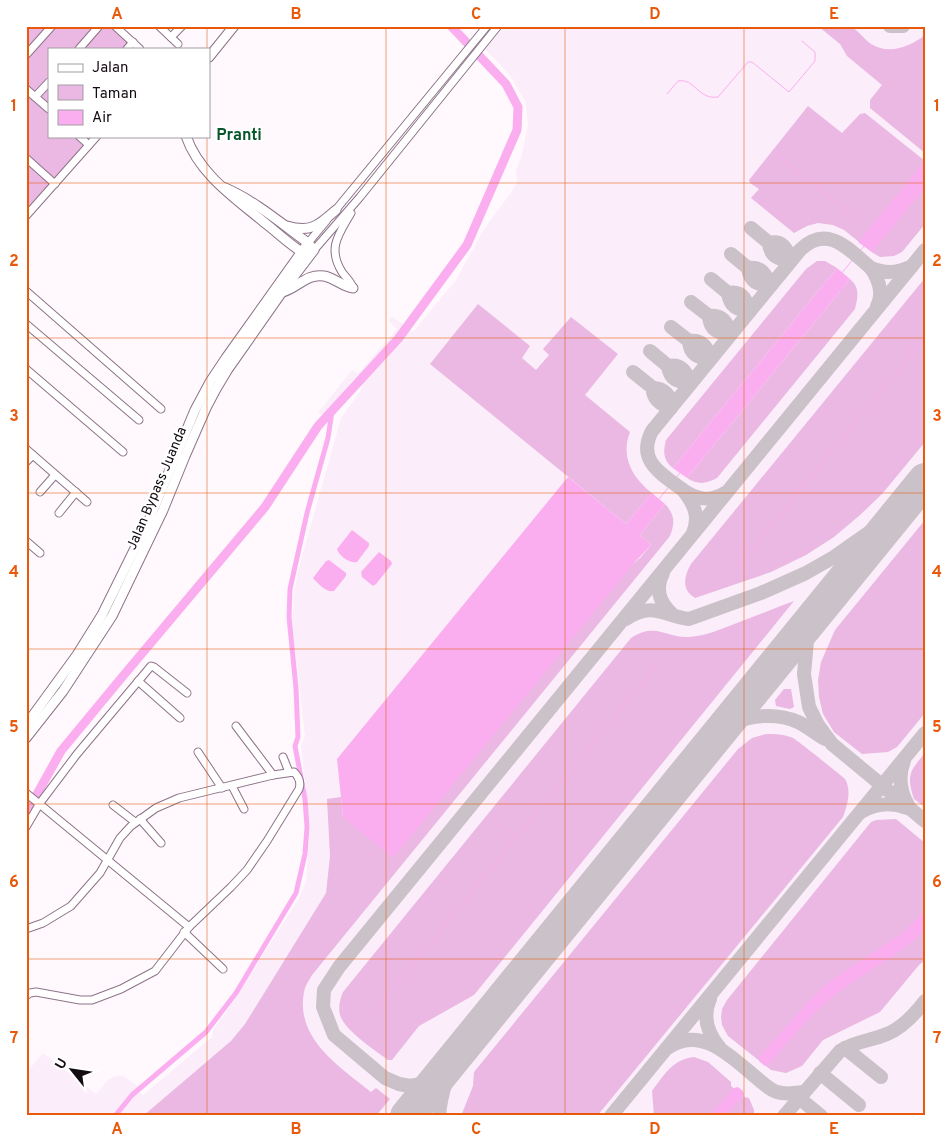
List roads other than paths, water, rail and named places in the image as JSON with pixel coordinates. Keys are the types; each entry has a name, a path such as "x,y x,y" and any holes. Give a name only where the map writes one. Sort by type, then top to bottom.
{"main road":[{"path":"210,56 234,26"},
{"path":"187,138 190,149 200,163 224,188 308,251"},
{"path":"224,188 237,193 282,224 308,251"},
{"path":"282,224 308,229 320,224 336,210"},
{"name":"Jalan Bypass Juanda","path":"26,725 74,667 112,616 163,510 206,408 228,369 308,251"},
{"name":"Jalan Bypass Juanda","path":"26,738 63,691 149,520 195,410 210,382 230,351 308,251"},
{"path":"282,292 290,290 305,279 320,276 329,277 347,287 353,288"}],"street":[{"path":"26,55 52,26"},
{"path":"80,48 99,26"},
{"path":"115,26 139,48"},
{"path":"159,26 178,44"},
{"path":"171,37 182,26"},
{"path":"308,251 336,210 486,26"},
{"path":"308,251 360,197 498,26"},
{"path":"128,48 133,42"},
{"path":"35,97 48,83"},
{"path":"26,89 48,108"},
{"path":"81,138 89,145"},
{"path":"26,216 95,138"},
{"path":"26,158 55,184"},
{"path":"353,288 335,255 334,246 338,234 360,197"},
{"path":"26,291 161,409"},
{"path":"26,324 140,420"},
{"path":"26,369 123,452"},
{"path":"26,449 87,502"},
{"path":"26,462 33,455"},
{"path":"40,492 55,475"},
{"path":"59,513 76,492"},
{"path":"26,541 40,553"},
{"path":"26,827 39,802 95,730 148,669 153,666 187,693"},
{"path":"138,680 180,718"},
{"path":"236,726 273,775"},
{"path":"198,752 222,788"},
{"path":"283,757 289,772"},
{"path":"26,929 43,923 71,906 93,883 120,838 138,820 168,802 273,775 294,772 297,776 300,782 299,789 267,841 240,878 186,929 155,971 121,989 86,1000 36,992 26,996"},
{"path":"232,786 244,809"},
{"path":"28,794 186,929 224,968"},
{"path":"112,805 138,820 161,843"}],"water":[{"path":"925,161 925,188 872,252 858,242"},
{"path":"837,268 850,279 687,478 673,468"},
{"path":"568,477 626,524 652,493 665,504 640,535 651,545 393,858 343,817 337,759"},
{"path":"352,530 369,543 369,546 357,562 345,559 337,549"},
{"path":"379,552 391,561 392,564 373,586 362,577 361,572"},
{"path":"329,560 346,573 346,576 334,591 326,589 313,578 326,561"},
{"path":"925,910 925,930 903,949 831,998 806,1022 768,1065 765,1066 759,1061 759,1057 816,993 833,979 904,932"},
{"path":"738,1087 743,1091 744,1095 726,1116 709,1116 734,1088"}],"waterway":[{"path":"26,814 61,751 265,507 318,426 398,339 467,245 517,130 518,107 506,84 451,26"},
{"path":"667,94 678,81 684,81 706,95 718,97 748,62 752,62 789,92 815,61 815,52 802,41"},
{"path":"777,155 859,221"},
{"path":"841,274 864,246"},
{"path":"840,288 852,298"},
{"path":"894,334 914,350"},
{"path":"735,570 925,337"},
{"path":"115,1116 132,1095 206,1032 236,993 296,893 305,854 307,827 305,799 295,746 298,737 296,688 289,617 290,589 307,513 328,438 332,411"},
{"path":"659,499 680,473"},
{"path":"374,1012 658,663"},
{"path":"495,822 516,838"}],"district":[{"name":"Pranti","path":"239,134"}]}
